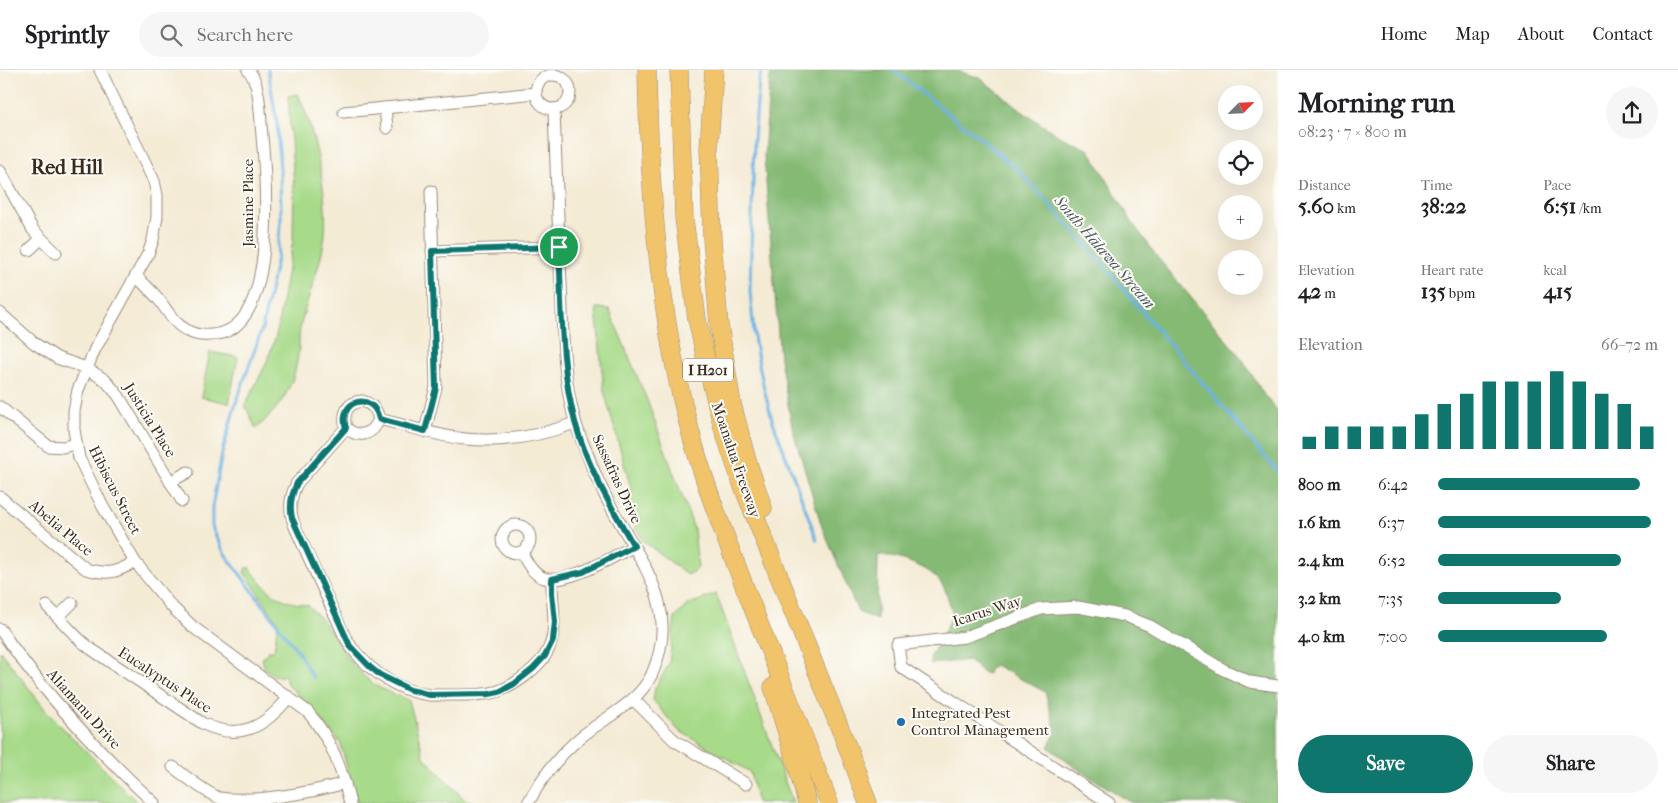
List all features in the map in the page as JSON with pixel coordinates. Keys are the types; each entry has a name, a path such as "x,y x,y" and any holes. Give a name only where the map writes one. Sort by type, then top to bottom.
{"highway":[{"path":"638,70 652,196"},
{"name":"I H201","path":"647,70 652,196 658,255 674,360 688,422 705,482 727,542 829,803"},
{"name":"Moanalua Freeway","path":"679,70 684,218 697,318 709,373 742,484 868,803"},
{"path":"714,70 709,147 712,239 719,325 732,404 746,457 810,654"},
{"path":"719,325 715,238 715,182 718,131 725,70"},
{"path":"727,542 807,803"},
{"path":"849,751 876,803"}],"street":[{"name":"Hibiscus Street","path":"100,70 154,181 157,195 157,218 153,240 136,276 95,349 78,390 74,411 76,444 79,458 103,507 135,562 172,606 193,626 308,712 321,728 338,761 350,803"},
{"name":"Jasmine Place","path":"136,276 160,300 176,322 187,331 198,335 223,334 233,328 248,311 254,298 266,244 266,196 263,149 257,92 252,75 248,70"},
{"path":"552,73 566,82 569,91 567,101 554,109 540,103 536,93 536,88 542,79 552,73"},
{"path":"344,112 536,93"},
{"path":"385,108 387,128"},
{"name":"Sassafras Drive","path":"528,803 543,778 574,742 634,699 646,684 652,673 661,640 662,614 656,590 634,546 607,500 590,462 576,423 565,359 554,109"},
{"path":"0,171 22,213 40,239 56,253"},
{"path":"425,431 436,388 431,191"},
{"path":"29,250 40,239"},
{"path":"432,251 559,247"},
{"name":"Justicia Place","path":"0,313 34,343 57,358 86,368 105,380 118,395 182,501"},
{"path":"346,428 353,433 365,434 374,428 379,419 376,410 362,401 351,404 345,413 346,428 297,483 293,492 290,510 295,527 345,637 355,652 380,675 410,690 430,695 489,694 499,692 514,684 540,663 553,640 555,622 552,579"},
{"path":"0,407 48,446 63,448 76,444"},
{"path":"379,419 465,439 503,439 536,435 576,423"},
{"name":"Justicia Place","path":"170,482 188,472"},
{"name":"Abelia Place","path":"0,496 86,568 109,573 135,562"},
{"path":"521,552 538,576 552,579 583,572 634,546"},
{"path":"58,617 72,602"},
{"name":"Eucalyptus Place","path":"47,606 90,649 214,729 237,732 261,725 272,717 289,697"},
{"name":"Icarus Way","path":"1106,802 901,667 898,644 965,637 1041,609 1078,607 1124,616 1150,626 1224,670 1250,682 1278,686"},
{"name":"Aliamanu Drive","path":"0,629 57,704 102,753 154,803"},
{"path":"634,699 674,740 746,784"},
{"path":"173,767 204,790 219,798 238,802 283,799 345,783"}],"green space":[{"path":"775,70 954,70 980,78 1027,115 1061,137 1089,150 1134,225 1158,258 1243,360 1264,395 1278,411 1278,803 1132,803 1073,766 1048,747 1056,732 1045,692 995,665 989,670 988,674 982,672 969,660 931,664 930,658 953,615 944,587 933,574 919,566 893,557 878,555 877,620 858,612 822,527 792,427 780,359 764,156 770,75"},
{"path":"298,94 316,148 324,191 325,231 323,247 299,333 295,373 281,402 256,429 245,405 266,364 276,336 293,241 294,185 288,96"},
{"path":"596,308 609,309 647,400 694,529 698,568 688,575 643,541 623,504 632,492 604,391"},
{"path":"210,352 238,357 229,403 201,397"},
{"path":"246,568 250,568 262,584 274,595 298,604 308,605 330,631 354,666 365,677 380,688 409,700 424,757 464,799 476,803 357,803 340,742 306,702 287,684 285,675 277,677 265,669 262,659 268,651 274,650 278,622 244,572"},
{"path":"716,594 793,803 757,803 750,772 678,730 653,700 655,688 669,664 675,618 687,605"},
{"path":"0,651 48,713 138,803 0,803"}],"waterway":[{"path":"268,70 277,123 280,170 281,220 277,258 262,329 235,406 222,453 212,507 212,526 225,554 299,653 313,678"},
{"path":"762,70 759,81 754,139 750,291 755,344 772,419 817,540"},
{"name":"South Hālawa Stream","path":"893,70 1020,172 1081,239 1278,472"}],"place":[{"name":"Integrated Pest Control Management","path":"901,722"}],"district":[{"name":"Red Hill","path":"67,167"}],"route":[{"path":"559,247 565,359 576,423 590,462 607,500 634,546 583,572 552,579 555,622 553,640 540,663 514,684 499,692 483,695 430,695 410,690 380,675 350,646 295,527 290,510 293,492 297,483 346,428 344,423 345,413 351,404 362,401 368,403 376,410 379,419 425,431 436,388 432,251 559,247"}]}
